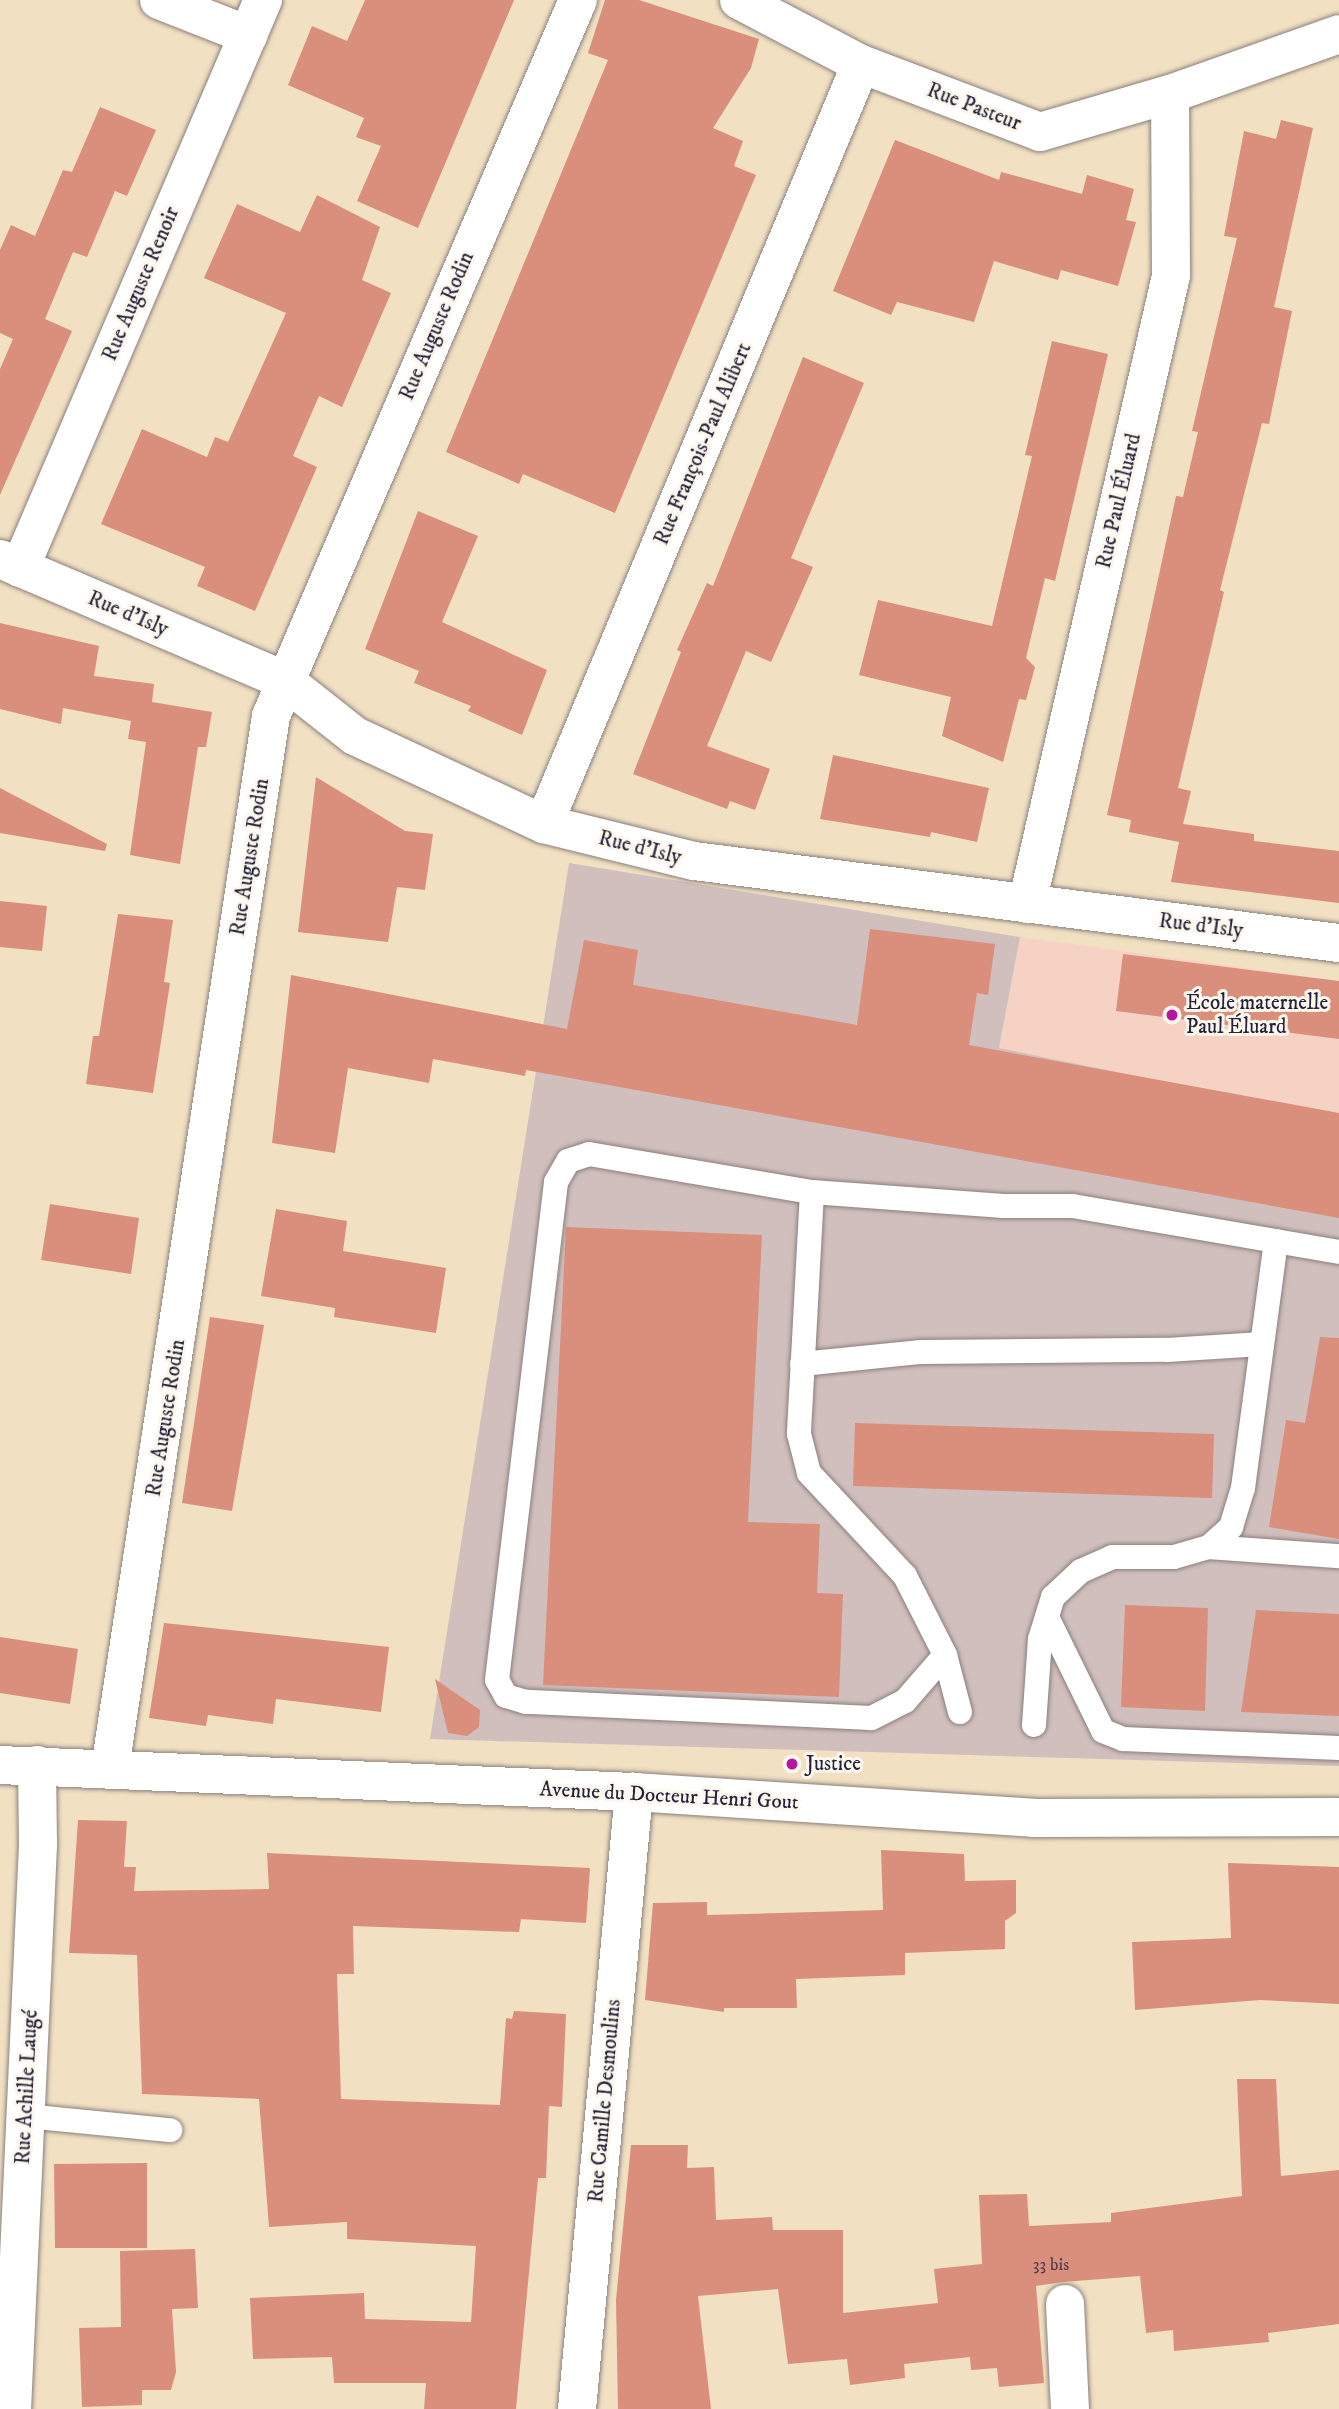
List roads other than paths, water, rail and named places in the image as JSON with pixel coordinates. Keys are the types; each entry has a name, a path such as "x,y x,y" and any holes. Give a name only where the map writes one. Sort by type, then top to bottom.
{"street":[{"path":"159,0 248,35"},
{"name":"Rue Auguste Renoir","path":"10,564 263,0"},
{"name":"Rue Auguste Rodin","path":"110,1768 271,716 284,680 578,0"},
{"name":"Rue Pasteur","path":"739,0 862,64 1040,132 1170,94 1339,34"},
{"name":"Rue François-Paul Alibert","path":"544,824 862,64"},
{"name":"Rue Paul Éluard","path":"1027,904 1171,276 1170,94"},
{"name":"Rue d'Isly","path":"10,564 284,680 355,736 544,824 694,861 1339,943"},
{"name":"Avenue du Docteur Henri Gout","path":"0,1765 634,1792 1033,1818 1339,1817"},
{"name":"Rue Achille Laugé","path":"12,2409 26,2116 37,1765"},
{"name":"Rue Camille Desmoulins","path":"577,2409 634,1792"},
{"path":"1065,2304 1070,2409"}],"lane":[{"path":"945,1654 905,1701 871,1718 526,1702 506,1696 497,1680 556,1182 568,1161 589,1154 812,1192 1003,1206 1073,1206 1339,1252"},
{"path":"812,1192 799,1434 810,1472 905,1576 945,1654 960,1712"},
{"path":"1209,1547 1231,1527 1243,1488 1276,1241"},
{"path":"802,1364 949,1351 1167,1350 1262,1344"},
{"path":"1034,1725 1040,1639 1054,1597 1081,1571 1112,1557 1174,1557 1209,1547 1339,1556"},
{"path":"1047,1617 1103,1731 1123,1739 1339,1748"},
{"path":"26,2116 170,2130"}],"place":[{"name":"École maternelle Paul Éluard","path":"1172,1015"},
{"name":"Justice","path":"792,1764"}]}
